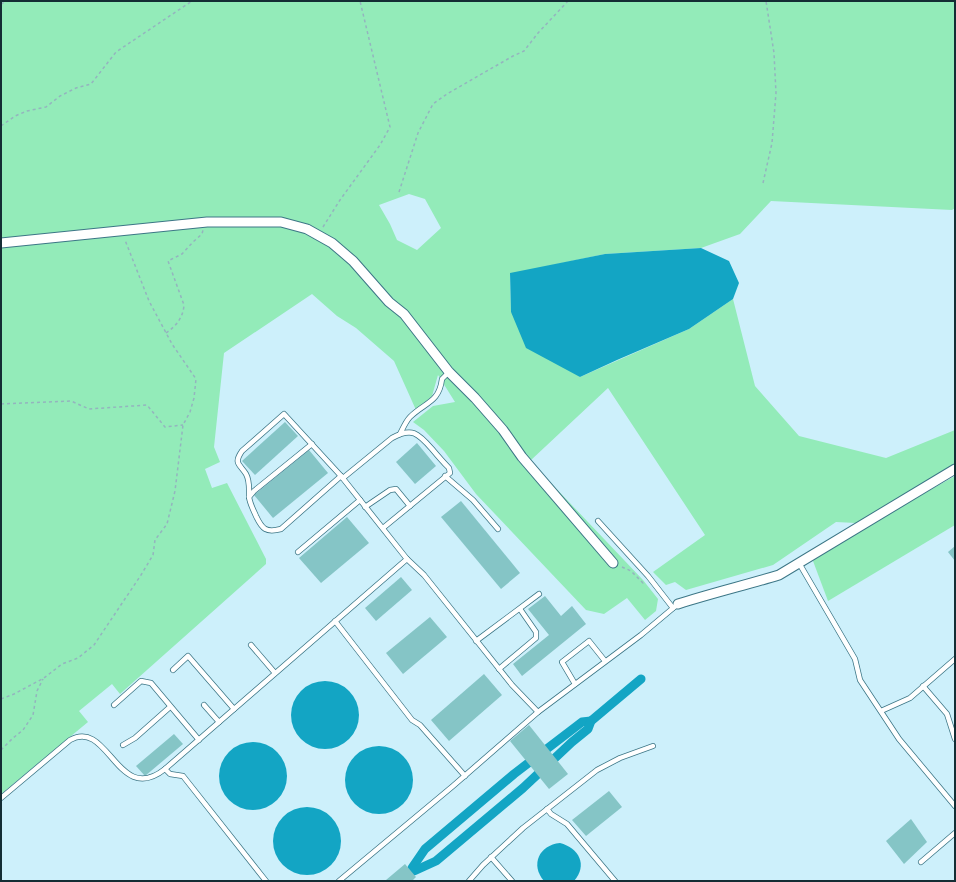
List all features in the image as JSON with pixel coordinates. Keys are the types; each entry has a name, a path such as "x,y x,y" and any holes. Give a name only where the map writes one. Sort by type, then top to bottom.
{"street":[{"path":"1,243 203,223 281,222 307,229 332,243 353,261 389,302 404,314 449,372 475,398 503,430 522,457 613,563"},
{"path":"676,606 708,594 779,574 955,469"}],"lane":[{"path":"400,434 410,418 437,397 441,388 442,379 449,372"},
{"path":"382,528 450,473 449,468 420,436 409,432 392,438 342,477 281,529 273,531 266,530 260,526 250,503 249,483 246,474 238,465 238,457 242,451 284,414 342,477 406,559 424,575 512,686 538,712"},
{"path":"249,497 254,491 312,444"},
{"path":"445,476 473,500 498,529"},
{"path":"366,507 390,490 396,489 410,506"},
{"path":"298,552 360,500"},
{"path":"340,881 465,776 538,712 676,606 598,521"},
{"path":"1,798 70,740 82,736 96,741 102,746 124,773 139,778 154,777 199,740 406,559"},
{"path":"799,563 855,659 860,680 899,739 955,806"},
{"path":"476,641 539,594"},
{"path":"499,669 536,638 536,632 520,609"},
{"path":"335,621 412,720 420,725 465,776"},
{"path":"575,684 562,662 588,641 606,661"},
{"path":"251,645 275,673"},
{"path":"173,670 188,656 234,709"},
{"path":"880,711 910,698 955,659"},
{"path":"114,705 141,681 151,683 170,708 199,740"},
{"path":"923,686 947,714 955,739"},
{"path":"204,705 219,722"},
{"path":"123,745 135,738 170,708"},
{"path":"469,881 491,857 523,828 598,770 620,758 653,746"},
{"path":"165,769 170,774 183,776 266,881"},
{"path":"548,809 551,814 567,824 615,881"},
{"path":"921,862 955,833"},
{"path":"491,857 512,881"}],"path":[{"path":"1,4 7,1"},
{"path":"1,126 15,116 46,107 60,96 76,88 91,84 116,52 192,1"},
{"path":"318,235 340,200 380,145 390,127 360,1"},
{"path":"400,192 418,133 433,104 447,94 524,51 538,33 568,1"},
{"path":"763,182 772,143 776,93 774,53 766,1"},
{"path":"166,334 178,323 184,313 184,305 168,261 182,254 202,234 203,223"},
{"path":"1,699 14,694 44,678 62,664 78,658 94,645 141,575 152,555 155,540 167,524 175,491 183,425 190,412 194,398 196,380 166,334 149,301 122,231"},
{"path":"1,404 71,401 89,409 147,405 165,427 183,425"},
{"path":"613,563 631,571 643,583 652,581"},
{"path":"1,750 23,730 33,715 37,691 44,678"}],"green space":[{"path":"1,1 955,1 955,208 952,210 771,201 740,234 701,248 605,254 510,274 511,312 580,377 689,329 733,299 755,386 799,436 886,458 955,430 955,465 856,523 836,522 773,565 686,590 675,582 666,585 653,572 705,535 608,388 530,461 643,580 658,599 656,611 645,620 627,598 604,614 586,610 476,494 444,451 424,430 413,422 433,406 455,402 438,375 432,396 416,410 394,361 356,328 337,316 312,294 224,353 214,447 220,462 205,469 212,488 227,483 266,559 266,564 120,694 112,684 79,711 88,722 1,794","holes":["409,194 425,199 441,228 417,250 397,240 379,205"]},
{"path":"955,476 955,525 828,601 813,561 818,553"}],"water":[{"path":"701,248 729,261 739,283 733,299 689,329 580,377 526,348 511,312 510,273 605,254"},
{"path":"318,681 332,681 344,686 354,696 359,708 359,722 354,734 344,744 332,749 318,749 306,744 296,734 291,722 291,708 296,696 306,686"},
{"path":"246,742 260,742 272,747 282,757 287,769 287,783 282,795 272,805 260,810 246,810 234,805 224,795 219,783 219,769 224,757 234,747"},
{"path":"372,746 386,746 398,751 408,761 413,773 413,787 408,799 398,809 386,814 372,814 360,809 350,799 345,787 345,773 350,761 360,751"},
{"path":"300,807 314,807 326,812 336,822 341,834 341,848 336,860 326,870 314,875 300,875 288,870 278,860 273,848 273,834 278,822 288,812"},
{"path":"560,843 567,845 579,858 581,863 578,875 574,881 544,881 538,869 537,862 539,857 547,848"}],"building":[{"path":"285,422 298,436 255,475 242,461"},
{"path":"417,443 436,466 415,484 396,462"},
{"path":"309,450 328,473 273,518 254,495"},
{"path":"461,501 520,573 501,589 441,517"},
{"path":"347,517 369,543 321,583 299,558"},
{"path":"955,546 955,561 948,552"},
{"path":"401,577 412,590 376,621 365,608"},
{"path":"545,596 561,616 572,606 586,624 522,676 513,664 549,635 528,609"},
{"path":"430,617 447,637 403,674 386,653"},
{"path":"484,674 502,695 449,741 431,720"},
{"path":"529,725 568,774 549,789 510,741"},
{"path":"174,734 183,744 145,776 136,766"},
{"path":"609,791 622,807 586,836 572,820"},
{"path":"911,819 927,842 904,864 886,841"},
{"path":"405,864 416,877 412,881 386,880"}],"waterway":[{"path":"414,871 436,861 523,788 588,729 591,721 641,679"},
{"path":"412,868 425,849 514,774 582,722 591,721"}]}
